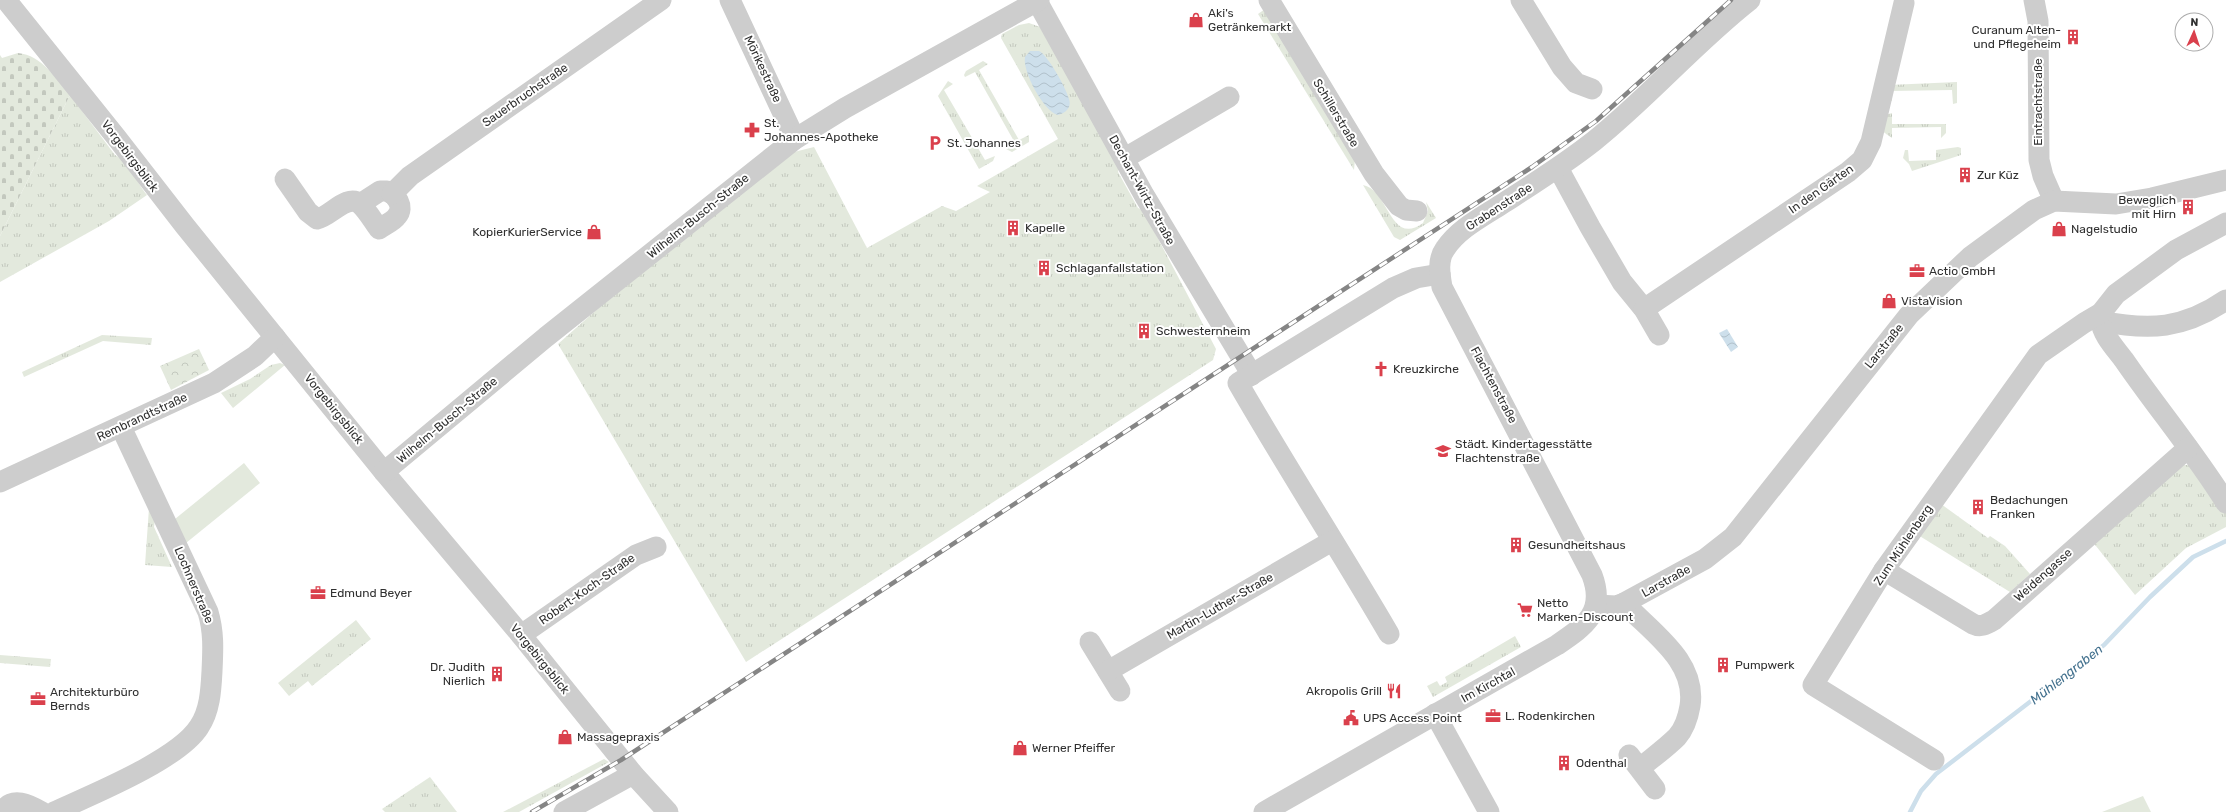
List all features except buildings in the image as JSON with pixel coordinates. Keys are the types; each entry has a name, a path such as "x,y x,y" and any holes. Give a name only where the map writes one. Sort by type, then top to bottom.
{"street":[{"name":"Vorgebirgsblick","path":"6,0 384,472 521,635 633,774 668,812"},
{"name":"Sauerbruchstraße","path":"392,194 410,176 661,0"},
{"name":"Mörikestraße","path":"730,0 795,139"},
{"name":"Schillerstraße","path":"1269,0 1374,174 1399,206 1406,210 1417,211"},
{"path":"1521,0 1562,67 1576,83 1592,89"},
{"name":"Grabenstraße","path":"1440,274 1440,260 1444,249 1461,231 1558,168 1618,120 1711,32 1750,0"},
{"name":"Eintrachtstraße","path":"2034,0 2038,21 2038,154 2042,176 2054,201"},
{"name":"Wilhelm-Busch-Straße","path":"384,472 546,337 795,139 845,108 1038,1"},
{"name":"Dechant-Wirtz-Straße","path":"1038,1 1188,270 1245,379"},
{"name":"In den Gärten","path":"1644,308 1848,172 1862,160 1871,142 1904,2"},
{"path":"1125,158 1229,98"},
{"path":"1558,168 1622,282 1644,308 1659,335"},
{"path":"285,179 308,212 317,219 328,215 349,201 360,204 379,230 398,216 399,212 397,198 387,191 380,191 360,204"},
{"name":"Larstraße","path":"1596,605 1611,606 1624,603 1705,559 1733,537 1909,315 1975,254 2034,210 2054,201 2116,204 2152,198 2226,180"},
{"name":"Zum Mühlenberg","path":"1934,760 1813,685 1884,570 2035,359 2084,323 2101,317 2116,294 2176,250 2226,223"},
{"path":"1389,634 1349,566 1285,465 1245,379 1394,288 1416,278 1440,274"},
{"name":"Flachtenstraße","path":"1440,274 1442,287 1592,575 1597,587 1596,605"},
{"path":"2101,317 2140,328 2165,326 2181,323 2210,311 2226,300"},
{"path":"2101,317 2105,332 2226,503"},
{"name":"Rembrandtstraße","path":"0,482 214,383 255,356 275,337"},
{"name":"Lochnerstraße","path":"54,812 128,777 171,753 189,739 200,726 205,715 210,694 214,640 208,612 121,427"},
{"name":"Weidengasse","path":"1884,570 1978,627 1985,625 1994,620 2188,448"},
{"name":"Martin-Luther-Straße","path":"1108,671 1332,541"},
{"name":"Robert-Koch-Straße","path":"521,635 636,555 645,550 656,547"},
{"path":"1624,603 1680,661 1688,676 1691,689 1689,712 1684,728 1677,736 1634,762 1656,789"},
{"name":"Im Kirchtal","path":"1264,812 1557,645 1589,620 1596,605"},
{"path":"1090,642 1120,691"},
{"path":"1435,714 1489,812"},
{"path":"564,812 633,774"},
{"path":"3,812 8,805 19,802 42,812"}],"green space":[{"path":"1265,9 1355,159 1354,170 1258,14"},
{"path":"1029,23 1040,27 1119,166 1118,172 1138,208 1143,210 1216,349 1213,360 746,662 558,344 620,289 790,153 814,147 867,248 942,206 956,211 990,192 977,186 1058,139 1001,38 1002,34 1019,25"},
{"path":"18,53 34,58 41,63 54,75 70,95 0,236 0,55 2,58"},
{"path":"983,61 988,64 979,70 1019,140 1029,135 1029,142 1012,152 1006,149 1015,143 975,72 965,77 964,75 966,71"},
{"path":"948,81 953,84 944,90 985,160 995,156 993,161 979,169 938,96"},
{"path":"1957,82 1957,103 1953,104 1952,90 1892,91 1892,101 1886,101 1889,85"},
{"path":"70,95 115,155 129,167 147,195 109,221 0,282 0,236"},
{"path":"1892,113 1892,124 1946,124 1946,133 1941,138 1941,127 1892,128 1892,138 1882,131 1882,116"},
{"path":"1958,147 1961,148 1961,155 1912,171 1909,164 1903,158 1905,150 1908,150 1909,161 1936,160 1936,150"},
{"path":"1363,185 1372,189 1379,196 1396,223 1403,228 1412,228 1423,223 1428,211 1426,202 1436,218 1400,240 1394,237"},
{"path":"102,335 152,338 151,345 103,341 24,377 22,372"},
{"path":"199,349 209,370 171,390 160,366"},
{"path":"280,363 285,365 233,408 221,393 250,379 271,365"},
{"path":"244,463 260,483 186,543 175,519"},
{"path":"2184,465 2190,465 2226,508 2226,527 2186,548 2135,595 2092,541"},
{"path":"1941,504 1988,538 1990,536 2005,546 2030,574 2010,592 1918,535"},
{"path":"149,508 155,520 154,527 172,567 145,565"},
{"path":"356,620 371,639 312,686 308,681 289,696 278,683"},
{"path":"1515,636 1521,647 1433,697 1427,686 1437,681 1440,686 1447,682 1445,677"},
{"path":"0,655 51,659 50,667 0,663"},
{"path":"604,759 609,762 519,812 503,812"},
{"path":"430,777 457,812 385,812 382,809"},
{"path":"2143,796 2151,812 2102,812"}],"water":[{"path":"1030,51 1039,51 1043,54 1061,80 1070,102 1068,109 1064,113 1058,115 1052,112 1041,99 1030,81 1025,63 1025,57"},
{"path":"1727,329 1738,347 1731,352 1719,333"}],"waterway":[{"name":"Mühlengraben","path":"1910,812 1921,791 1936,774 2104,645 2150,597 2193,557 2226,541"}],"railway":[{"path":"532,812 621,760 1532,167 1596,121 1731,0"}],"place":[{"name":"Aki's Getränkemarkt","path":"1196,20"},
{"name":"Curanum Alten- und Pflegeheim","path":"2073,37"},
{"name":"St. Johannes-Apotheke","path":"752,130"},
{"name":"St. Johannes","path":"935,143"},
{"name":"Zur Küz","path":"1965,175"},
{"name":"Beweglich mit Hirn","path":"2188,207"},
{"name":"Kapelle","path":"1013,228"},
{"name":"Nagelstudio","path":"2059,229"},
{"name":"KopierKurierService","path":"594,232"},
{"name":"Schlaganfallstation","path":"1044,268"},
{"name":"Actio GmbH","path":"1917,271"},
{"name":"VistaVision","path":"1889,301"},
{"name":"Schwesternheim","path":"1144,331"},
{"name":"Kreuzkirche","path":"1381,369"},
{"name":"Städt. Kindertagesstätte Flachtenstraße","path":"1443,451"},
{"name":"Bedachungen Franken","path":"1978,507"},
{"name":"Gesundheitshaus","path":"1516,545"},
{"name":"Edmund Beyer","path":"318,593"},
{"name":"Netto Marken-Discount","path":"1525,610"},
{"name":"Pumpwerk","path":"1723,665"},
{"name":"Dr. Judith Nierlich","path":"497,674"},
{"name":"Akropolis Grill","path":"1394,691"},
{"name":"Architekturbüro Bernds","path":"38,699"},
{"name":"L. Rodenkirchen","path":"1493,716"},
{"name":"UPS Access Point","path":"1351,718"},
{"name":"Massagepraxis","path":"565,737"},
{"name":"Werner Pfeiffer","path":"1020,748"},
{"name":"Odenthal","path":"1564,763"}]}
